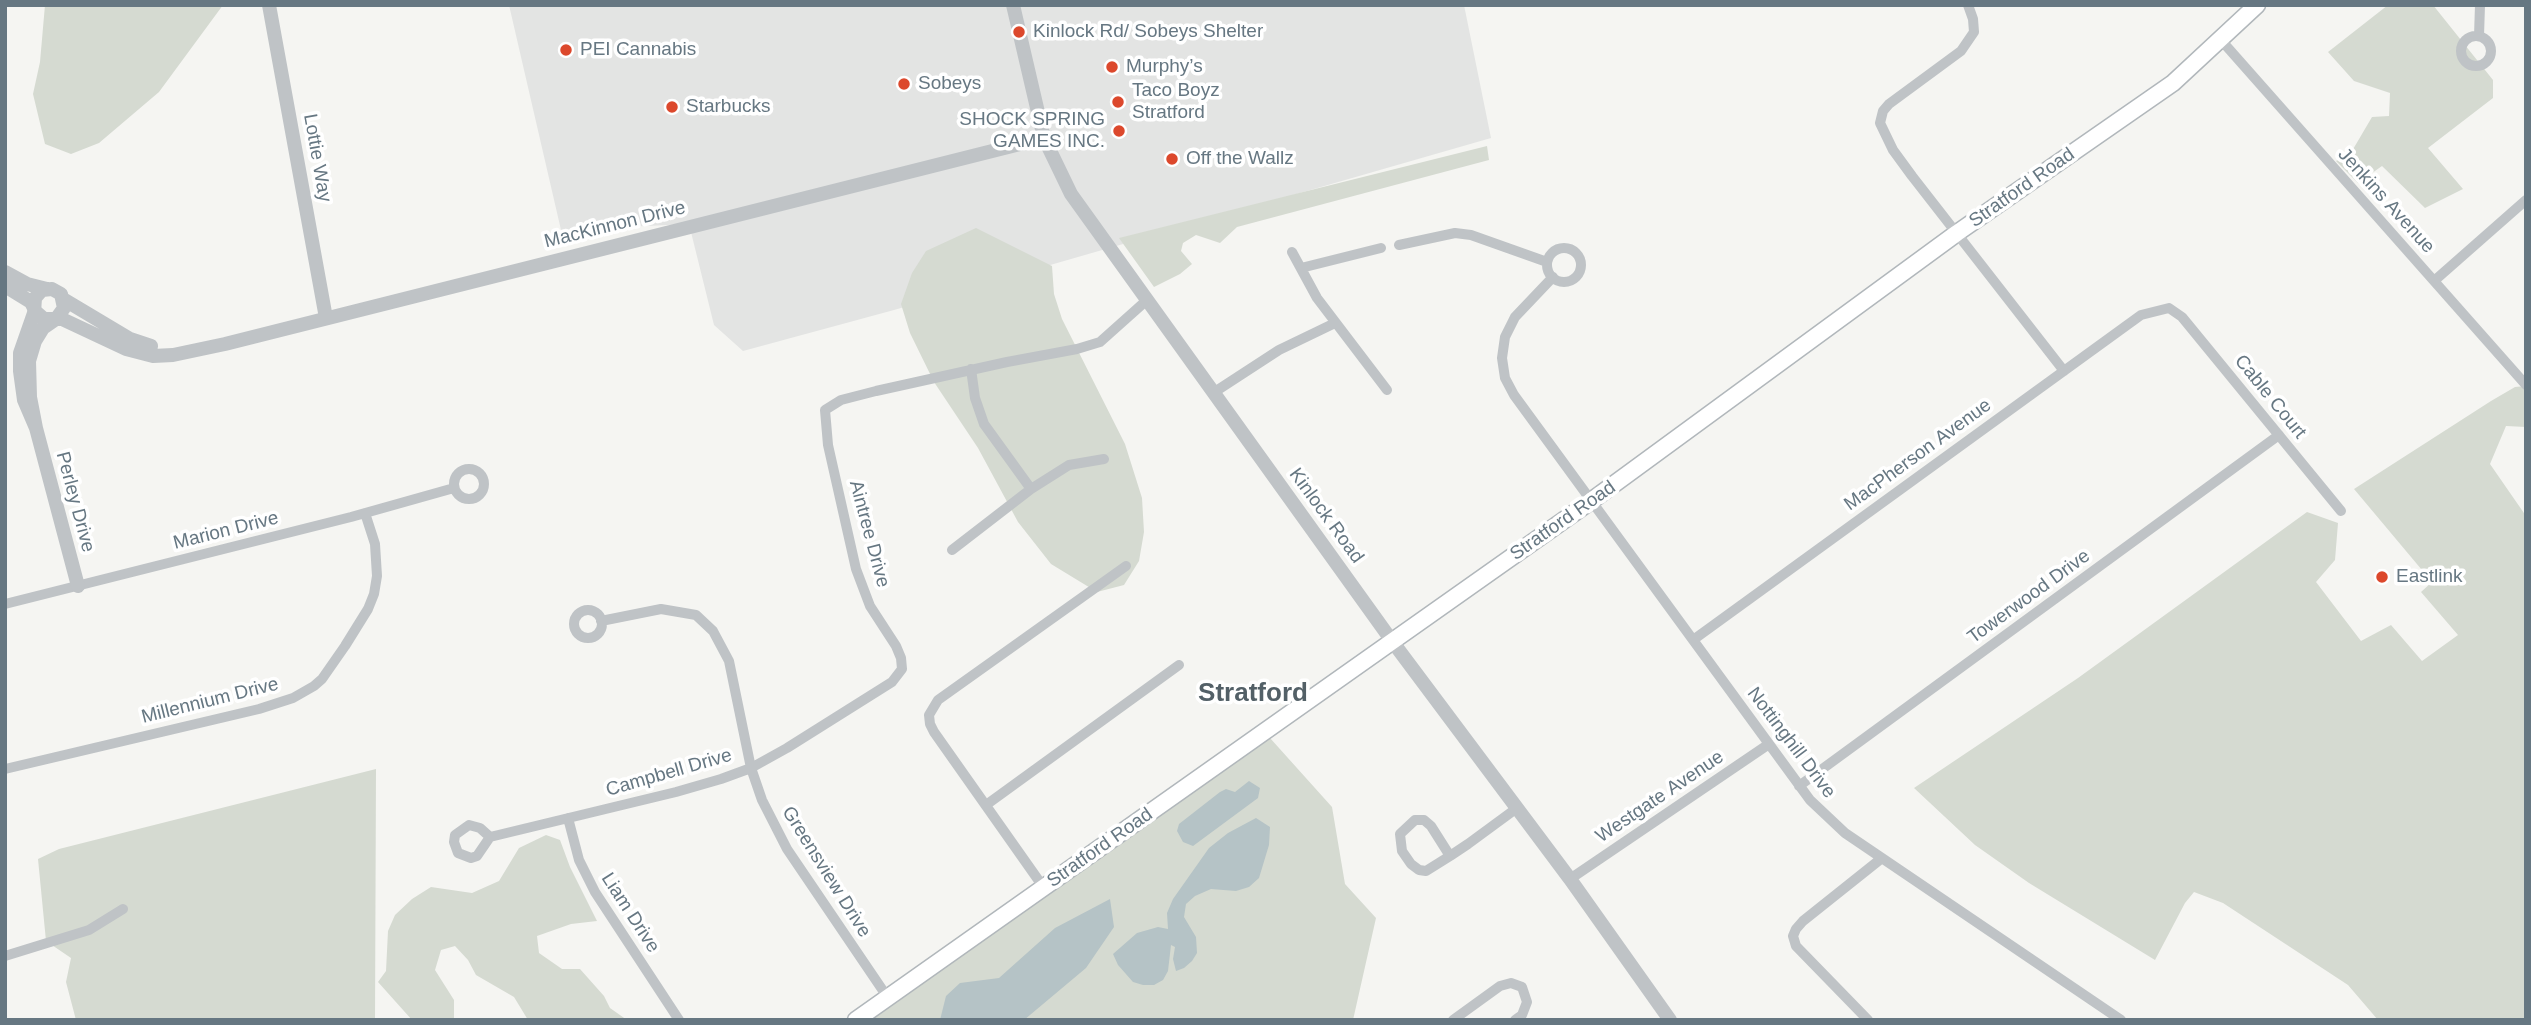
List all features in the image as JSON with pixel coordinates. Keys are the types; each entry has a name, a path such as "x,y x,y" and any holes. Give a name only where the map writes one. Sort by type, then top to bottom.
{"main road":[{"name":"Stratford Road","path":"856,1020 1591,501 1957,233 2173,83 2257,5"}],"street":[{"name":"Lottie Way","path":"269,5 326,318"},
{"name":"Kinlock Road","path":"1013,5 1044,138 1071,194 1392,641 1570,879 1670,1020"},
{"path":"1968,5 1974,32 1962,51 1889,104 1883,111 1880,122 1893,150 2064,371"},
{"path":"2479,36 2480,5"},
{"name":"Jenkins Avenue","path":"2221,40 2526,385"},
{"name":"MacKinnon Drive","path":"56,320 62,319 79,326 126,349 153,356 173,355 1044,138"},
{"path":"2434,281 2526,200"},
{"path":"1399,245 1455,233 1471,235 1547,262"},
{"path":"1301,268 1381,248"},
{"path":"1563,248 1574,251 1580,260 1579,271 1573,279 1562,281 1553,277 1547,268 1547,262 1553,252 1563,248"},
{"path":"1292,252 1317,298 1387,390"},
{"path":"5,272 27,284 57,291 64,299 64,309 56,320 44,319 31,302 5,286"},
{"name":"Nottinghill Drive","path":"1553,277 1515,317 1505,337 1502,358 1505,378 1514,395 1799,786 1825,817 2121,1020"},
{"path":"34,308 35,298 47,289"},
{"name":"MacKinnon Drive","path":"64,299 130,339 146,345 195,349"},
{"path":"1031,489 984,424 975,398 971,369 1077,349 1100,342 1147,300"},
{"name":"Perley Drive","path":"34,308 20,354 20,371 24,400 36,428"},
{"name":"MacPherson Avenue","path":"1693,640 2141,315 2169,308"},
{"name":"Cable Court","path":"2169,308 2182,317 2341,511"},
{"name":"Perley Drive","path":"56,320 43,328 35,341 29,361 30,397 78,586"},
{"path":"1213,393 1279,350 1335,323"},
{"name":"Aintree Drive","path":"901,658 870,606 856,569 828,445 825,410 841,400 971,369"},
{"name":"Towerwood Drive","path":"1799,786 2279,435"},
{"path":"952,550 1031,489 1069,465 1104,459"},
{"name":"Marion Drive","path":"5,604 454,488"},
{"name":"Millennium Drive","path":"5,769 259,709 293,698 314,687 345,646 374,594 377,576 375,544 365,513"},
{"path":"1044,888 934,732 929,715 938,700 1126,566"},
{"name":"Greensview Drive","path":"601,621 661,608 696,615 713,631 729,661 751,768 762,800 787,849 888,998"},
{"name":"Campbell Drive","path":"490,837 676,792 751,768 892,682 902,669 901,658"},
{"path":"986,805 1180,665"},
{"name":"Westgate Avenue","path":"1570,879 1769,744"},
{"path":"1450,856 1431,826 1424,820 1415,820 1400,834 1402,852 1419,870 1426,871 1450,856 1517,808"},
{"name":"Liam Drive","path":"568,818 579,860 595,892 679,1020"},
{"path":"1868,1020 1796,946 1793,936 1803,921 1882,858"},
{"path":"5,956 89,930 123,909"},
{"path":"1452,1020 1500,986 1511,983 1522,987 1526,993 1527,1009 1521,1018"}],"shaded area":[{"path":"45,5 223,5 159,92 99,143 71,154 45,144 33,94 40,62"},
{"path":"509,5 1464,5 1491,138 743,351 714,325 689,224 561,230"},
{"path":"2388,5 2433,5 2493,80 2493,98 2428,148 2463,189 2425,208 2382,166 2358,183 2336,161 2352,151 2372,117 2389,116 2390,93 2354,81 2328,52"},
{"path":"1487,146 1489,160 1237,227 1220,243 1196,235 1183,243 1181,251 1192,264 1180,274 1154,287 1119,238"},
{"path":"976,228 1052,266 1054,294 1062,319 1125,444 1142,498 1144,532 1139,561 1124,585 1097,592 1051,564 1018,522 978,448 934,382 910,333 901,304 912,273 926,251"},
{"path":"2526,386 2526,427 2506,426 2490,464 2526,516 2526,1020 2378,1020 2348,985 2223,903 2194,892 2185,903 2155,960 2029,883 1975,845 1914,788 2078,678 2307,512 2338,523 2335,560 2316,582 2361,641 2391,625 2422,661 2458,635 2421,592 2432,582 2354,489 2491,401 2515,387"},
{"path":"1270,738 1332,807 1345,884 1376,918 1353,1020 860,1020 989,936"},
{"path":"376,769 375,1020 76,1020 66,982 71,958 46,941 38,859 59,849"},
{"path":"1249,781 1260,788 1258,798 1193,846 1183,842 1177,831 1179,824 1220,792 1226,789 1235,792"},
{"path":"1256,818 1270,827 1269,845 1259,878 1249,887 1236,891 1211,889 1195,896 1186,904 1184,917 1196,937 1197,953 1192,961 1176,971 1173,959 1175,947 1171,945 1168,971 1163,980 1154,985 1133,982 1118,965 1113,954 1137,933 1158,927 1168,929 1167,913 1173,899 1209,848 1228,833"},
{"path":"546,835 560,840 570,867 597,921 571,924 537,936 539,953 562,969 580,969 604,996 610,1008 627,1020 528,1020 514,997 476,975 468,960 455,946 441,950 435,970 454,1000 454,1020 412,1020 378,982 386,971 388,931 395,915 412,899 431,887 472,893 499,881 519,848"},
{"path":"1110,899 1114,927 1086,968 1024,1020 940,1020 946,996 960,983 999,978 1055,928"}],"place":[{"name":"Kinlock Rd/ Sobeys Shelter","path":"1019,32"},
{"name":"PEI Cannabis","path":"566,50"},
{"name":"Murphy’s","path":"1112,67"},
{"name":"Sobeys","path":"904,84"},
{"name":"Taco Boyz Stratford","path":"1118,102"},
{"name":"Starbucks","path":"672,107"},
{"name":"SHOCK SPRING GAMES INC.","path":"1119,131"},
{"name":"Off the Wallz","path":"1172,159"},
{"name":"Eastlink","path":"2382,577"}],"district":[{"name":"Stratford","path":"1253,694"}]}
